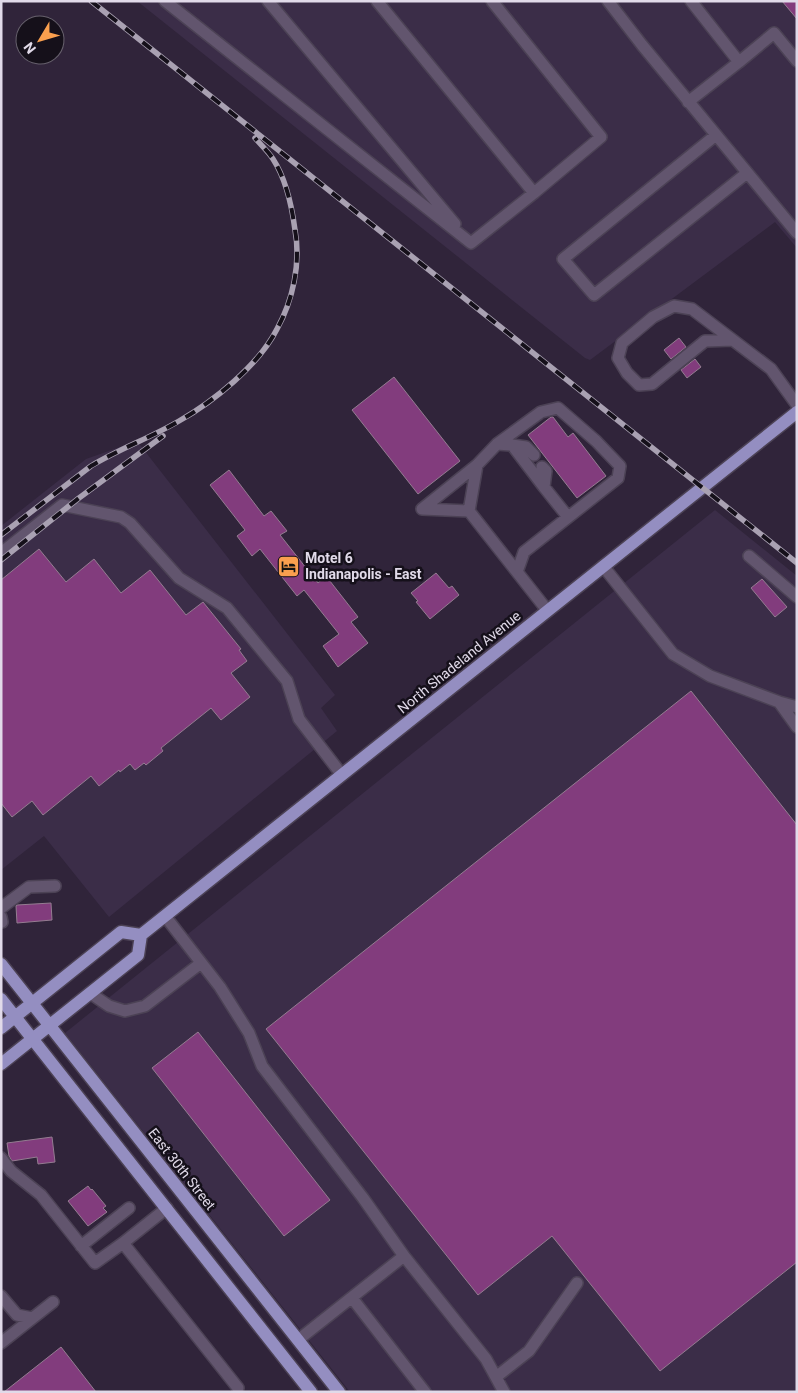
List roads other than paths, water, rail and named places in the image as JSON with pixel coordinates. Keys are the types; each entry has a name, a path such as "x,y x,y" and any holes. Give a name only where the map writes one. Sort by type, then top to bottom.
{"main road":[{"name":"North Shadeland Avenue","path":"141,935 797,412"},
{"path":"1,1028 121,932 141,935 138,955 1,1064"},
{"name":"East 30th Street","path":"1,964 339,1392"},
{"path":"1,998 311,1392"}],"lane":[{"path":"165,1 470,243"},
{"path":"268,1 470,243"},
{"path":"376,1 534,193"},
{"path":"470,243 601,137 492,1"},
{"path":"608,1 688,102 797,233"},
{"path":"691,1 738,62"},
{"path":"688,102 774,33 797,61"},
{"path":"716,135 563,259 594,296 746,173"},
{"path":"733,340 705,341 652,384 639,384 627,373 618,358 622,343 653,317 674,306 692,309 733,340 771,370 797,405"},
{"path":"469,511 422,509 478,465 497,444 541,412 558,408 596,441 620,466 618,478 524,552 517,572"},
{"path":"497,444 526,447 534,455"},
{"path":"512,445 568,517"},
{"path":"478,465 469,511 548,610"},
{"path":"542,467 546,471 544,487"},
{"path":"1,554 62,505 121,517 130,523 179,578 227,608 287,681 299,719 342,775"},
{"path":"749,556 797,597"},
{"path":"603,566 673,654 710,676 797,707"},
{"path":"779,702 797,727"},
{"path":"1,908 29,887 55,886"},
{"path":"165,916 220,987 249,1033 262,1066 363,1198 404,1256 486,1358 504,1392"},
{"path":"90,993 109,1006 125,1011 145,1006 201,963"},
{"path":"1,1158 11,1171 41,1196 95,1264 167,1208"},
{"path":"81,1246 129,1208"},
{"path":"123,1243 238,1388"},
{"path":"298,1340 404,1256"},
{"path":"496,1377 529,1351 577,1283"},
{"path":"1,1296 17,1315 32,1318"},
{"path":"352,1298 425,1392"},
{"path":"1,1343 53,1302"}],"railway":[{"path":"91,1 797,563"},
{"path":"1,535 91,466 168,427 206,404 247,369 269,343 283,318 291,294 296,268 297,243 294,221 282,175 271,156 255,138"},
{"path":"1,560 79,498 163,436"}],"place":[{"name":"Motel 6 Indianapolis - East","path":"289,566"}]}
